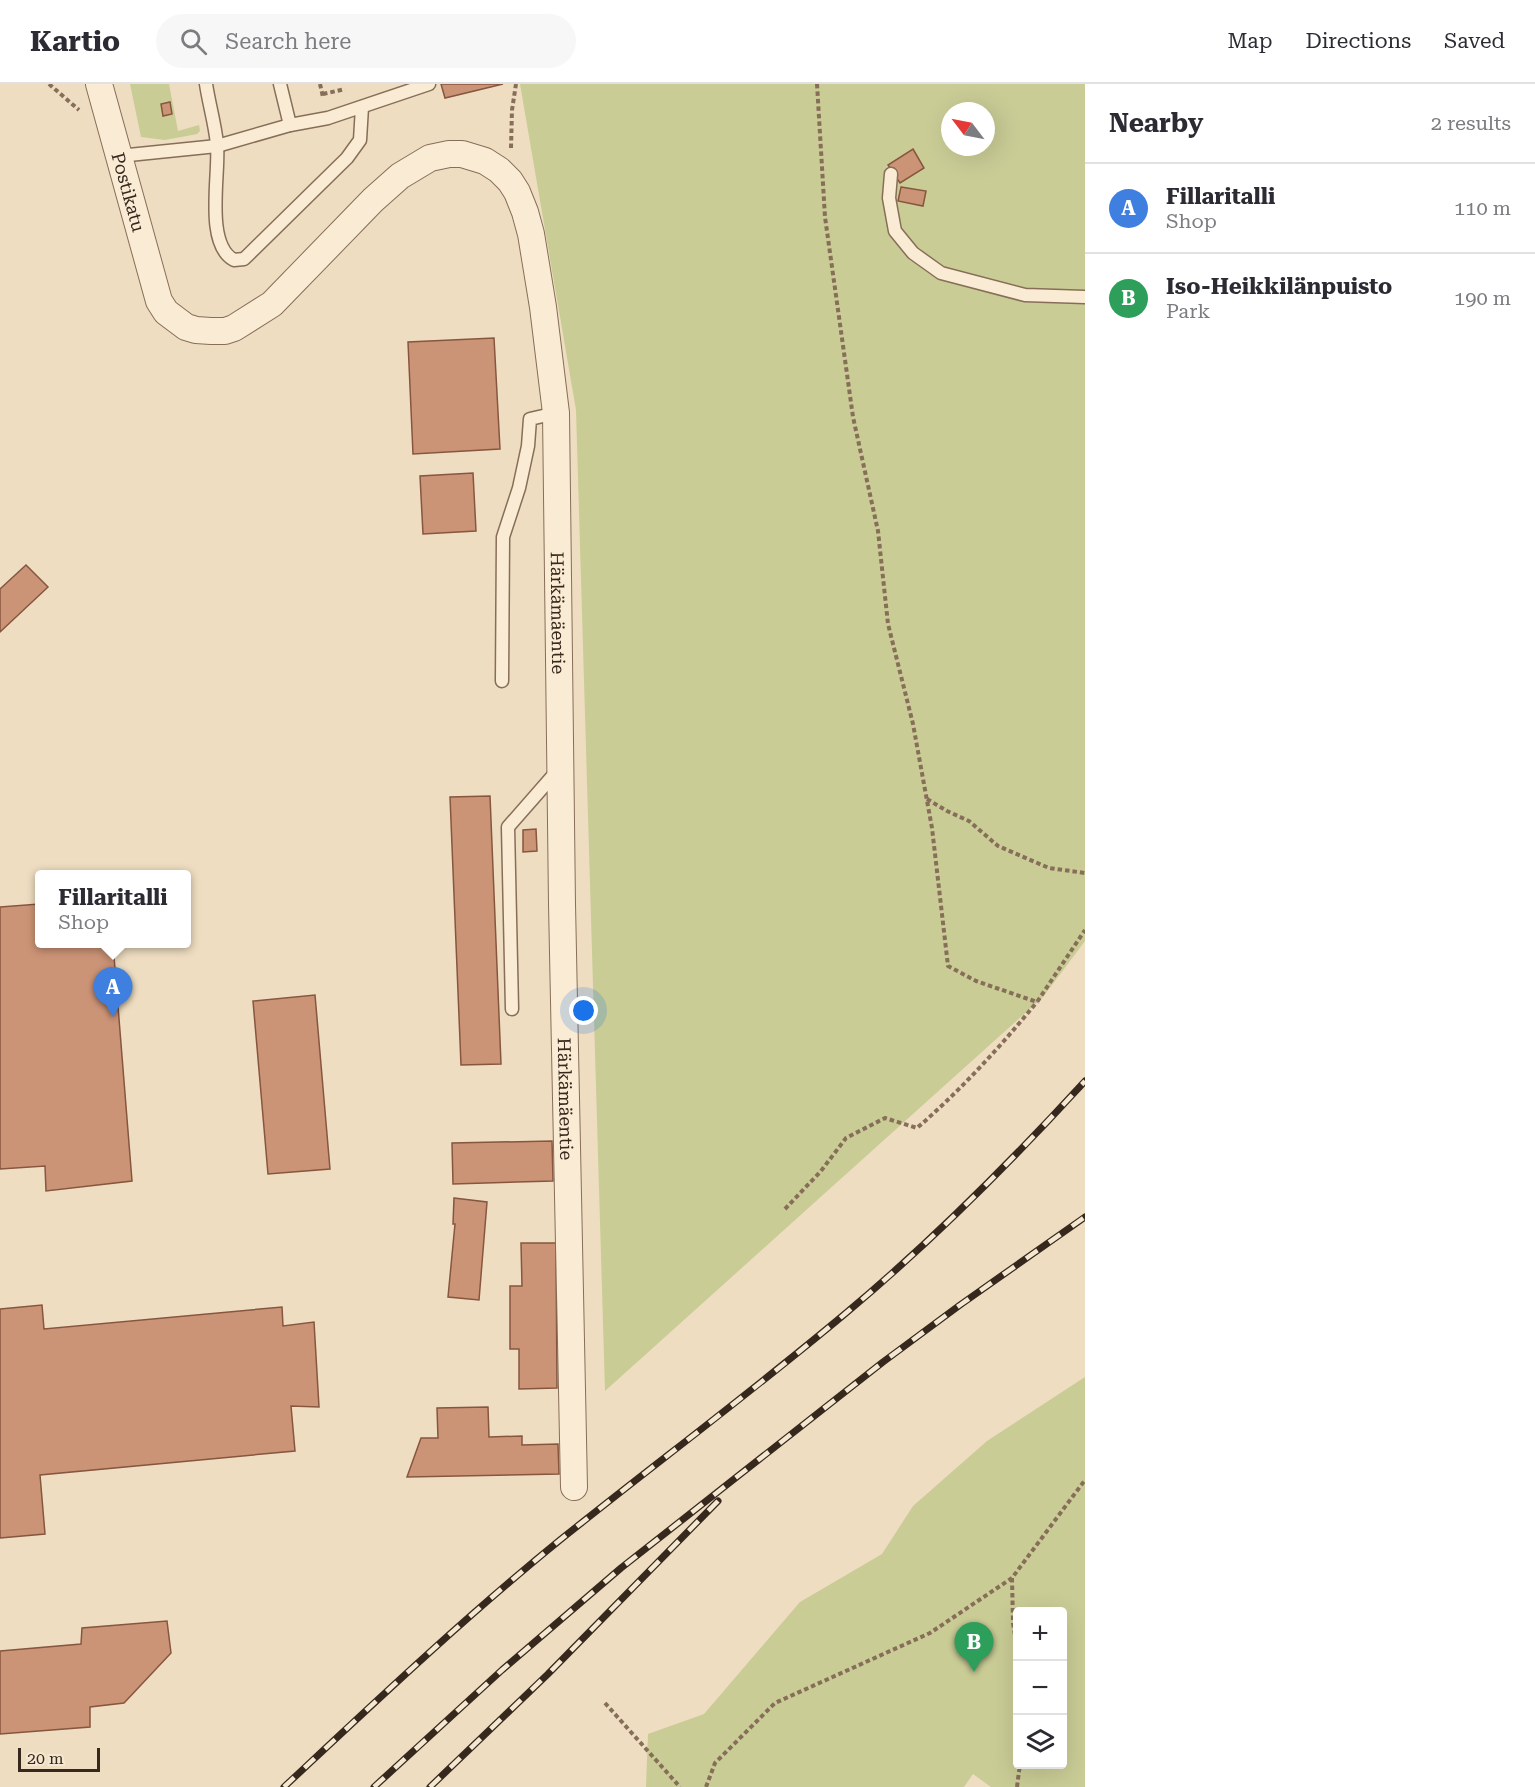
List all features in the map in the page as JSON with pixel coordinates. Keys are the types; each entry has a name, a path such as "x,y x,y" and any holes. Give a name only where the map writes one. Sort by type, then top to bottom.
{"street":[{"name":"Postikatu","path":"99,84 159,301"},
{"name":"Härkämäentie","path":"159,301 166,312 186,327 196,330 225,331 234,328 272,304 373,200 400,176 430,158 448,154 475,157 499,170 517,192 531,234 556,413 574,1486"}],"lane":[{"path":"206,84 217,146 215,203 220,244 229,258 238,261 243,259 348,158 360,140 362,107"},
{"path":"280,84 290,125"},
{"path":"119,156 217,146 290,125 328,118 425,85"},
{"path":"891,174 889,198 895,231 913,253 941,273 1025,294 1085,297"},
{"path":"502,681 503,537 519,488 528,446 530,419 556,413"},
{"path":"512,1008 508,827 561,767"}],"path":[{"path":"510,182 512,110 516,84"},
{"path":"818,84 825,217 853,417 878,531 888,624 913,724 927,799 948,966 976,981 1037,1002"},
{"path":"927,799 969,821 998,846 1048,868 1085,873"},
{"path":"785,1209 846,1138 885,1118 917,1128 944,1104 1010,1035 1037,1002 1085,930"},
{"path":"706,1787 715,1763 774,1703 930,1633 1012,1578 1085,1480"},
{"path":"1012,1578 1013,1623"},
{"path":"605,1702 680,1787"},
{"path":"1017,1787 1019,1769"}],"green space":[{"path":"130,84 169,84 178,131 199,125 200,131 197,134 165,140 141,137"},
{"path":"520,84 1085,84 1085,941 1043,997 605,1391 576,410"},
{"path":"1085,1377 1085,1787 991,1787 973,1774 964,1787 646,1787 648,1734 704,1714 800,1602 882,1554 913,1506 987,1441"}],"building":[{"path":"441,84 503,84 445,98"},
{"path":"170,102 172,114 163,116 161,104"},
{"path":"913,149 924,168 900,183 888,165"},
{"path":"901,187 926,191 923,206 898,201"},
{"path":"494,338 500,449 413,454 408,342"},
{"path":"473,473 476,531 423,534 420,476"},
{"path":"26,565 48,587 0,632 0,589"},
{"path":"490,796 501,1064 461,1065 450,797"},
{"path":"536,829 537,851 523,852 523,830"},
{"path":"35,904 35,948 113,948 132,1181 46,1191 45,1166 0,1169 0,907"},
{"path":"315,995 330,1169 268,1174 253,1001"},
{"path":"552,1141 553,1181 453,1184 452,1143"},
{"path":"454,1198 487,1202 479,1300 448,1297 455,1224 453,1224"},
{"path":"521,1243 556,1243 557,1388 519,1389 519,1349 510,1349 510,1286 522,1286"},
{"path":"42,1305 44,1329 282,1307 283,1326 314,1322 319,1407 291,1406 295,1451 40,1475 45,1534 0,1538 0,1309"},
{"path":"488,1407 489,1437 522,1436 522,1445 558,1444 559,1474 407,1477 421,1438 438,1438 437,1408"},
{"path":"167,1621 171,1653 124,1703 90,1707 90,1727 0,1734 0,1651 81,1644 82,1628"}],"railway":[{"path":"284,1787 420,1661 524,1570 775,1371 878,1286 969,1201 1085,1081"},
{"path":"374,1787 502,1670 621,1568 883,1362 1085,1217"},
{"path":"430,1787 548,1674 718,1501"}],"place":[{"name":"Fillaritalli","path":"113,1017"},
{"name":"Iso-Heikkilänpuisto","path":"974,1672"}]}
